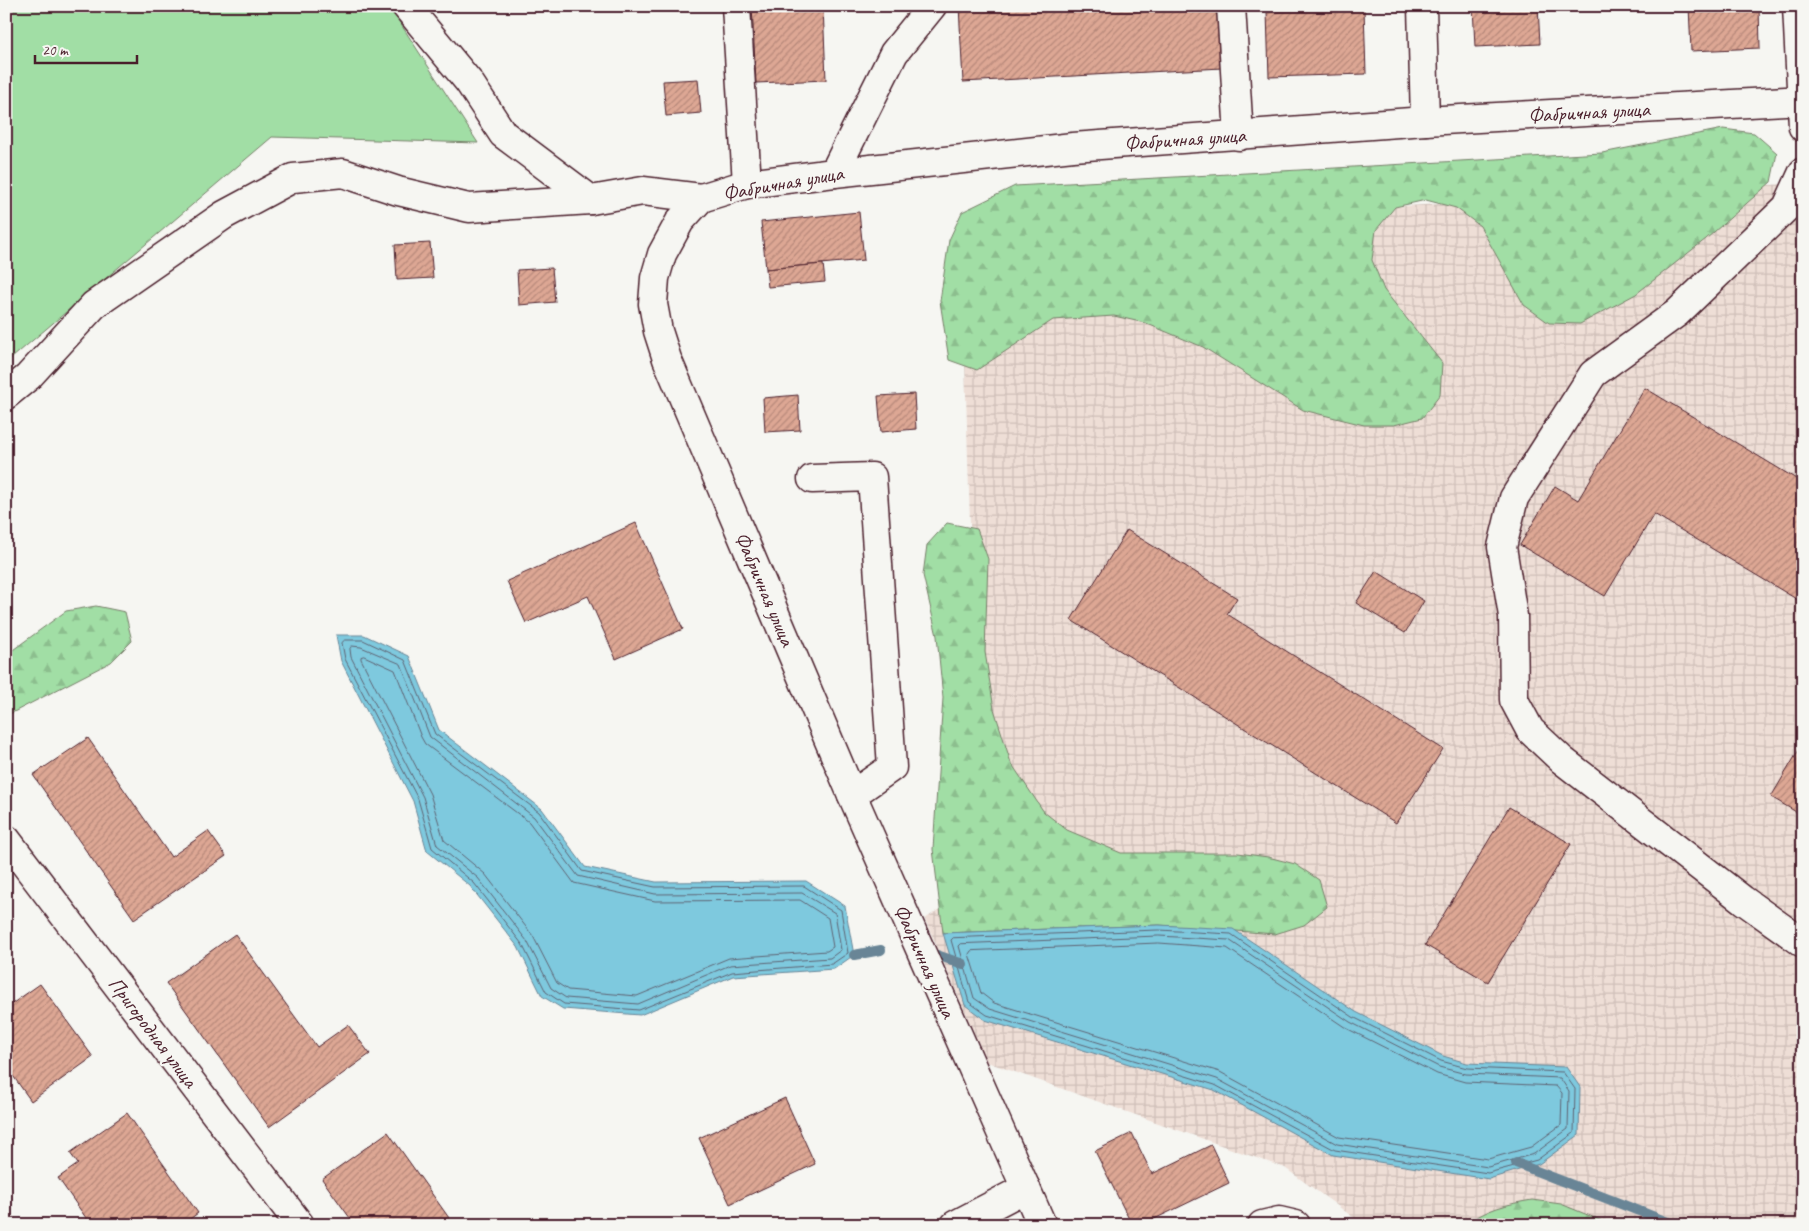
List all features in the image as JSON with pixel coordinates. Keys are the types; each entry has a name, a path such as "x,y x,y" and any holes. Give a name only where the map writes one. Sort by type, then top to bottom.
{"street":[{"path":"406,6 470,82 503,134 591,200"},
{"path":"736,6 747,184"},
{"path":"834,173 894,53 932,6"},
{"path":"1231,6 1239,136"},
{"path":"1422,6 1425,121"},
{"path":"1797,6 1803,127"},
{"name":"Фабричная улица","path":"1042,1225 852,795 667,359 658,332 653,304 655,278 662,254 680,221 702,198 747,184 834,173 1073,148 1425,121 1802,100"},
{"path":"6,395 28,377 94,305 224,215 293,178 343,172 398,191 468,208 591,200 643,191 702,198"},
{"path":"1803,172 1787,207 1684,307 1593,374 1514,498 1502,547 1513,616 1514,700 1530,730 1562,760 1743,900 1803,943"},
{"path":"812,479 872,477 892,767 852,795"},
{"name":"Пригородная улица","path":"6,839 300,1225"},
{"path":"955,1225 1026,1188"},
{"path":"1262,1225 1279,1221 1296,1225"}],"shaded area":[{"path":"1803,183 1803,1225 1364,1225 1285,1168 987,1062 925,919 981,880 961,232"}],"green space":[{"path":"6,6 389,6 478,143 272,137 6,363"},
{"path":"1723,129 1754,133 1777,153 1771,182 1706,239 1636,294 1580,324 1549,323 1524,305 1480,226 1456,208 1426,200 1395,207 1376,230 1372,260 1384,290 1442,363 1440,395 1422,418 1394,425 1364,425 1303,410 1203,347 1145,323 1114,316 1053,320 977,370 949,360 940,301 949,240 962,212 1015,186 1602,153"},
{"path":"947,523 977,529 988,559 985,652 994,709 1011,763 1044,812 1067,830 1121,853 1238,853 1268,857 1295,864 1319,880 1327,907 1304,925 1275,934 1159,925 943,933 933,849 943,698 937,636 923,575 927,545"},
{"path":"96,606 125,612 132,641 111,662 6,716 6,655 66,611"},
{"path":"1532,1200 1561,1204 1612,1225 1466,1225 1489,1211 1506,1205"}],"water":[{"path":"336,635 364,635 409,656 439,730 542,809 585,867 656,882 806,881 845,906 854,955 834,969 733,976 640,1015 563,1009 542,996 518,947 470,886 427,851 413,801 341,661"},
{"path":"1159,925 1233,929 1356,1012 1443,1056 1467,1063 1566,1067 1580,1087 1579,1135 1539,1164 1489,1179 1333,1155 1214,1090 985,1020 965,1005 943,933"}],"building":[{"path":"752,6 823,6 826,80 756,83"},
{"path":"959,6 1218,6 1222,68 963,82"},
{"path":"1473,6 1538,6 1540,44 1475,47"},
{"path":"1689,6 1759,6 1760,48 1691,51"},
{"path":"1364,9 1366,74 1269,77 1267,12"},
{"path":"698,79 701,113 666,116 663,81"},
{"path":"859,212 864,260 766,269 761,222"},
{"path":"430,243 433,278 397,280 395,245"},
{"path":"823,264 825,282 768,287 766,269"},
{"path":"552,268 555,302 519,305 517,270"},
{"path":"1645,388 1803,483 1803,603 1654,514 1605,596 1520,545 1555,486 1578,500"},
{"path":"914,394 916,429 881,432 878,396"},
{"path":"798,395 800,430 765,432 763,398"},
{"path":"636,523 683,629 616,659 588,596 526,623 507,581"},
{"path":"1127,530 1237,598 1227,614 1443,749 1396,823 1071,620"},
{"path":"1376,571 1424,601 1405,633 1356,603"},
{"path":"88,738 171,857 208,831 226,856 134,919 33,775"},
{"path":"1803,743 1803,816 1771,797"},
{"path":"1509,807 1571,844 1488,982 1425,945"},
{"path":"235,934 317,1047 348,1025 370,1054 269,1127 166,983"},
{"path":"40,984 93,1057 31,1101 6,1066 6,1008"},
{"path":"785,1098 815,1164 730,1204 699,1138"},
{"path":"127,1113 198,1213 182,1225 91,1225 58,1178 78,1164 70,1153"},
{"path":"388,1132 454,1225 355,1225 322,1179"},
{"path":"1132,1133 1152,1174 1211,1145 1229,1183 1142,1225 1132,1225 1095,1151"}],"waterway":[{"path":"854,955 881,950"},
{"path":"931,953 963,964"},
{"path":"1516,1163 1675,1225"}]}
